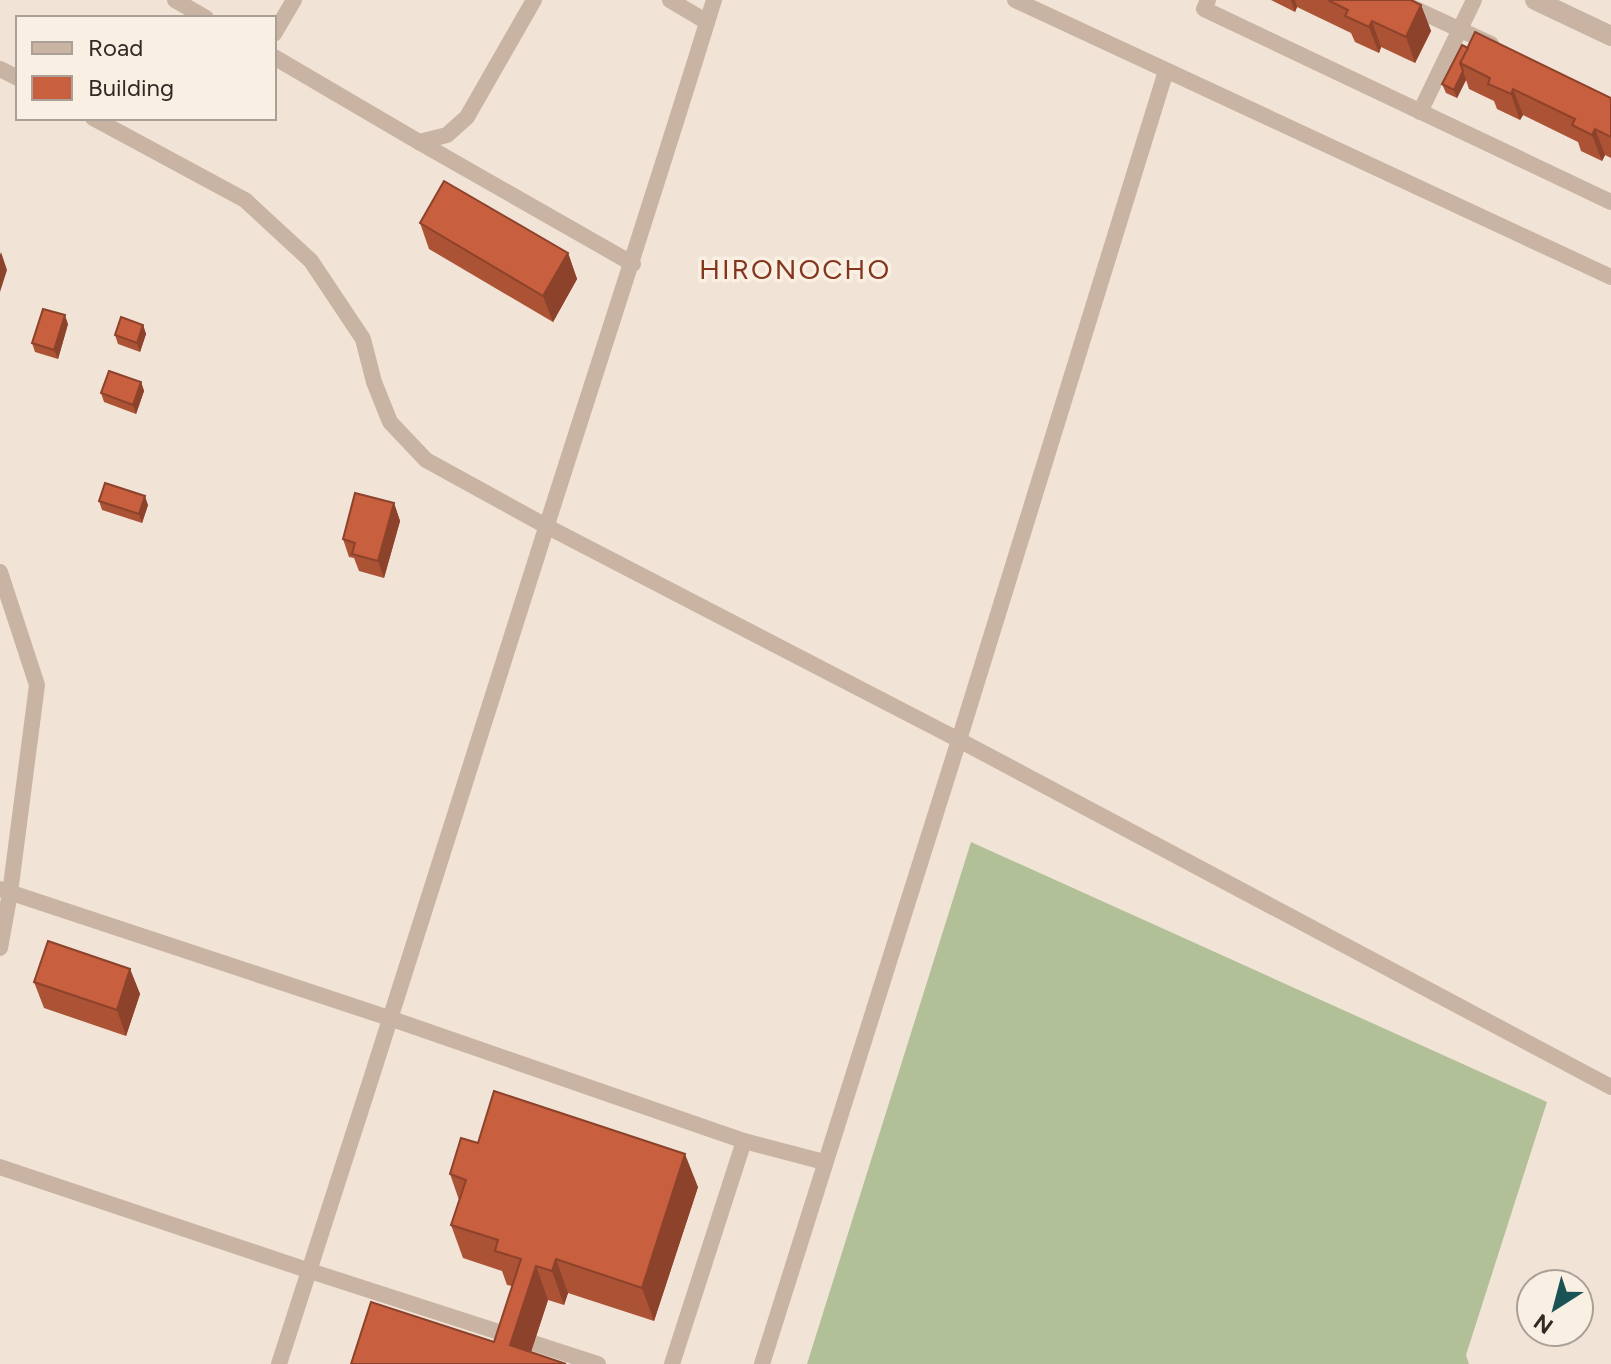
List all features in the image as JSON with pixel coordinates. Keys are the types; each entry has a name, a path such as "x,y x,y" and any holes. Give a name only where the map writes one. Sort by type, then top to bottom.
{"street":[{"path":"1535,0 1611,36"}],"lane":[{"path":"175,0 203,16"},
{"path":"276,31 294,0"},
{"path":"419,142 447,135 467,117 534,0"},
{"path":"670,0 707,22"},
{"path":"279,1364 392,1019 546,526 633,264 714,0"},
{"path":"1015,0 1611,277"},
{"path":"1208,0 1204,9 1611,202"},
{"path":"1396,0 1501,50"},
{"path":"1420,112 1474,0"},
{"path":"276,58 633,264"},
{"path":"762,1364 1166,71"},
{"path":"97,120 245,200 311,261 363,339 374,382 390,422 426,460 1611,1087"},
{"path":"0,572 37,685 5,891 0,948"},
{"path":"5,891 392,1019 744,1141 824,1162"},
{"path":"672,1364 744,1141"},
{"path":"0,1167 598,1364"}],"green space":[{"path":"971,842 1547,1102 1466,1355 1469,1364 807,1364"}],"building":[{"path":"1328,0 1411,0 1421,5 1406,37 1372,21 1369,27 1345,16 1348,10"},
{"path":"1475,32 1611,98 1611,137 1595,129 1592,135 1572,125 1575,119 1513,89 1511,94 1488,84 1490,78 1460,63"},
{"path":"1462,45 1468,48 1460,63 1463,71 1454,90 1442,84"},
{"path":"444,181 568,253 543,296 420,223"},
{"path":"43,309 65,315 54,350 32,343"},
{"path":"121,317 143,325 137,343 115,335"},
{"path":"109,371 141,382 133,405 101,393"},
{"path":"105,483 145,496 139,514 99,501"},
{"path":"355,493 394,503 378,561 352,554 355,543 343,539"},
{"path":"48,941 130,969 117,1010 34,982"},
{"path":"494,1091 685,1154 642,1288 556,1259 552,1271 536,1266 510,1345 566,1364 351,1364 371,1302 494,1342 521,1259 495,1251 498,1240 451,1225 466,1180 450,1174 461,1138 478,1143"}],"district":[{"name":"HIRONOCHO","path":"795,269"}]}
